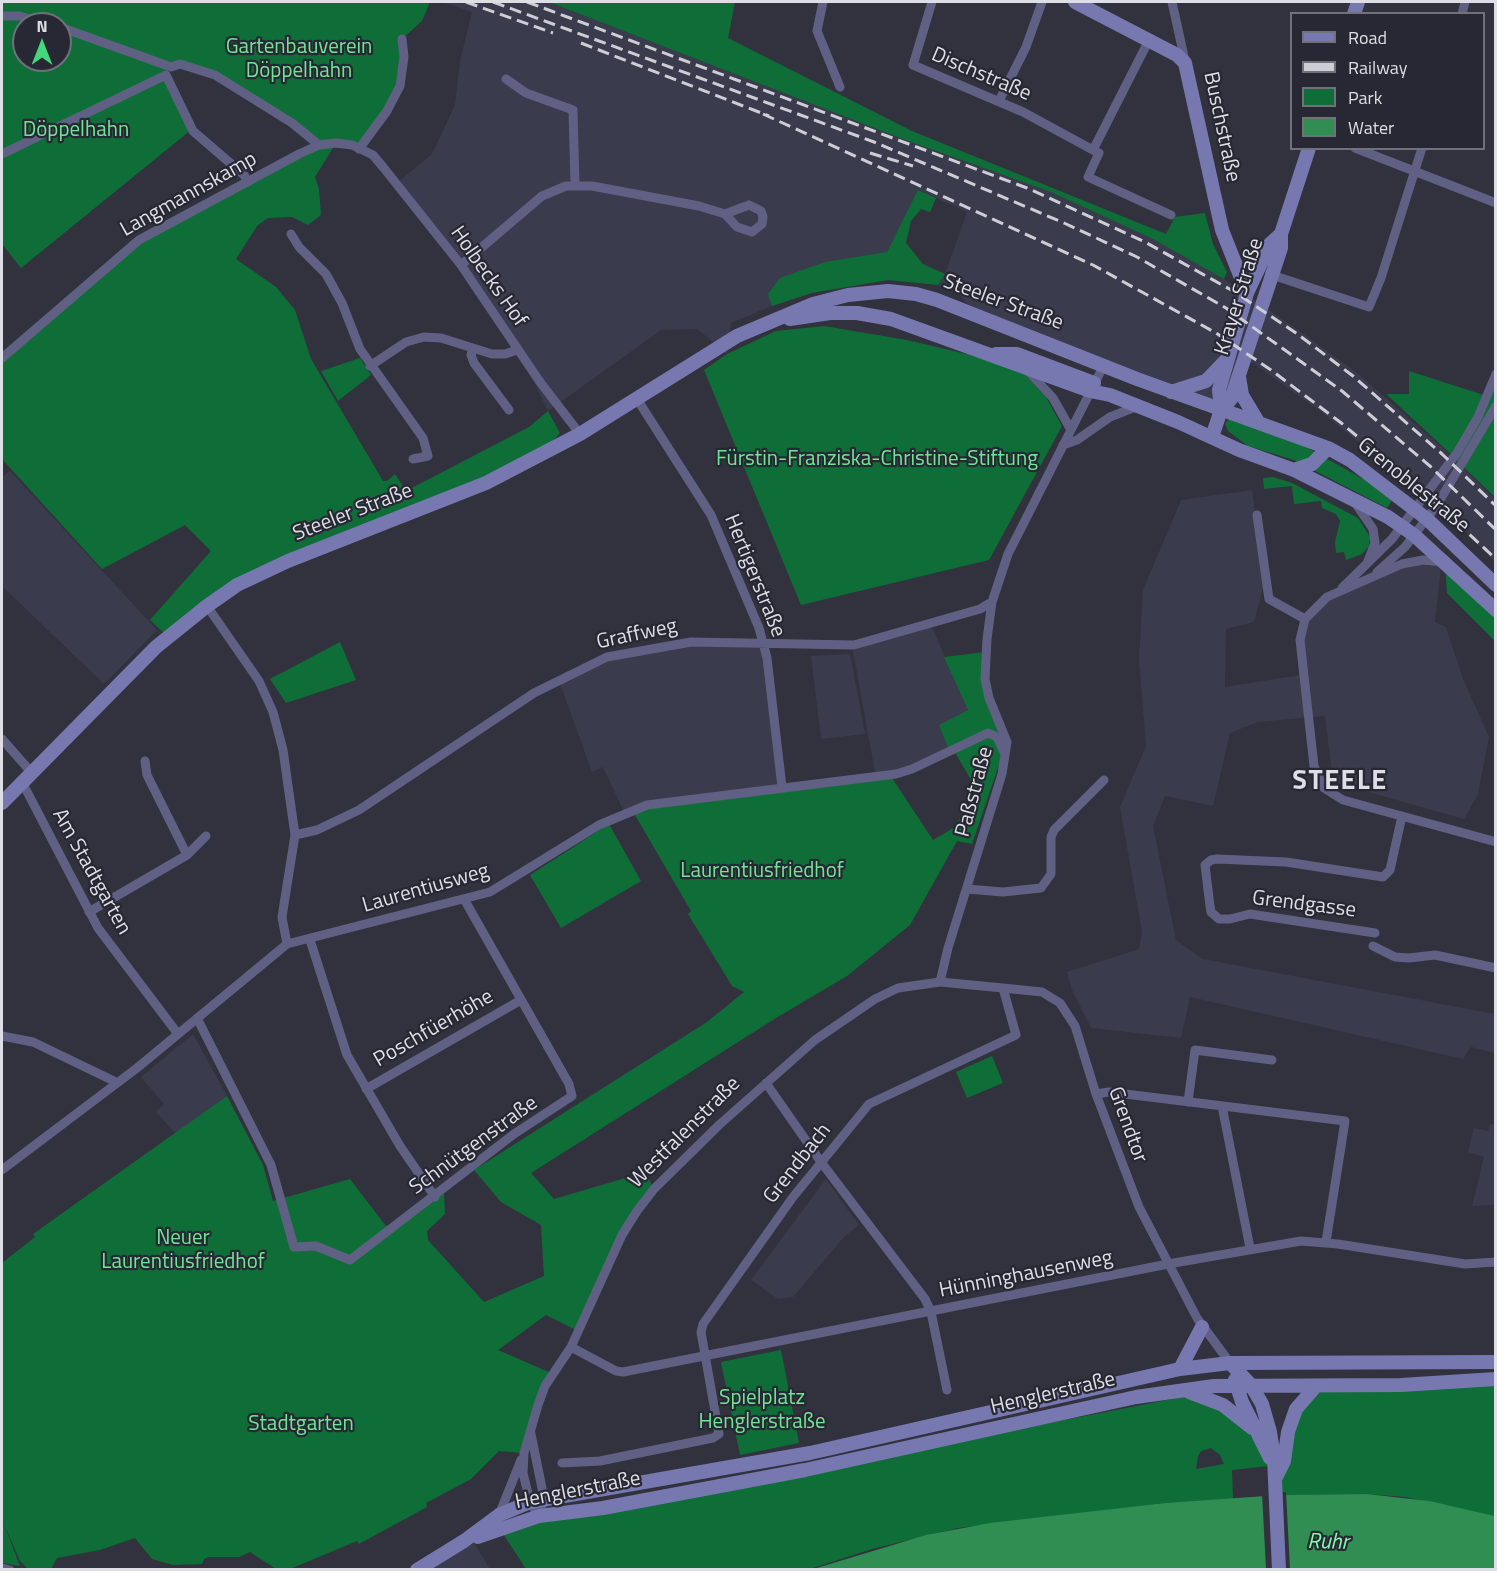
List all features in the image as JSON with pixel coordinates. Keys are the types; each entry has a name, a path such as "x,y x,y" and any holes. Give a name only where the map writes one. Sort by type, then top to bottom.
{"main road":[{"path":"1075,2 1177,55 1185,63"},
{"name":"Buschstraße","path":"1185,63 1222,230 1247,293"},
{"name":"Krayer Straße","path":"1212,437 1221,410 1231,399 1281,248 1281,234 1308,150"},
{"name":"Krayer Straße","path":"1221,410 1219,390 1231,355 1247,293 1270,244 1281,234"},
{"path":"1233,259 1261,263 1266,291"},
{"name":"Steeler Straße","path":"4,798 156,647 207,606 260,573 486,483 580,434 737,336 813,304 848,295 888,291 916,294 1221,410"},
{"name":"Steeler Straße","path":"765,324 830,313 857,313 891,319 1026,369 1092,387 1212,437"},
{"path":"988,354 1017,354 1092,387"},
{"name":"Krayer Straße","path":"1171,392 1206,381 1231,355"},
{"name":"Krayer Straße","path":"1239,372 1242,394 1257,420"},
{"name":"Grenoblestraße","path":"1221,410 1257,420 1328,448 1350,460 1427,519 1496,585"},
{"name":"Grenoblestraße","path":"1212,437 1294,470 1402,526 1445,562 1496,610"},
{"name":"Grenoblestraße","path":"1294,470 1312,464 1328,448"},
{"path":"1180,1369 1202,1327"},
{"name":"Henglerstraße","path":"464,1541 499,1515 530,1502 544,1492 559,1495 730,1469 1180,1369 1230,1363 1496,1362"},
{"path":"1230,1363 1262,1404 1270,1432 1279,1569"},
{"path":"1255,1363 1243,1382 1256,1431 1273,1462"},
{"name":"Henglerstraße","path":"464,1541 539,1516 603,1508 805,1470 1136,1397 1243,1382 1316,1386 1401,1385 1496,1379"},
{"path":"1275,1485 1284,1461 1288,1432 1296,1409 1316,1386"},
{"path":"1184,1390 1223,1405 1256,1431"},
{"path":"417,1569 464,1541"}],"street":[{"path":"823,2 817,31 840,87"},
{"name":"Dischstraße","path":"932,2 913,65 999,101 1093,150"},
{"path":"999,101 1026,47 1042,2"},
{"name":"Buschstraße","path":"1172,2 1185,63"},
{"path":"72,32 168,71 193,131 248,182"},
{"path":"2,154 180,64 215,75 292,123 319,145 336,143 359,148 387,111 400,86 404,57 402,39"},
{"path":"1149,40 1093,150 1099,153 1088,177 1171,215"},
{"path":"506,79 526,93 573,110 575,185"},
{"name":"Langmannskamp","path":"2,358 126,249 319,145"},
{"name":"Holbecks Hof","path":"359,148 378,161 461,265 517,350 580,434"},
{"path":"1360,150 1496,203"},
{"path":"1261,263 1272,275 1369,308 1381,278 1421,150"},
{"path":"461,265 542,196 557,188 575,185 699,206 725,214"},
{"path":"291,234 330,281 342,303 360,349 370,366 423,438 428,456 413,459"},
{"path":"370,366 406,342 424,337 441,338 492,354 505,354 517,350"},
{"path":"473,348 471,355 474,363 509,410"},
{"name":"Paßstraße","path":"940,982 948,948 1002,774 1005,754 1006,738 988,698 986,680 987,639 992,602 1008,554 1104,364"},
{"name":"Steeler Straße","path":"1026,369 1053,398 1071,430"},
{"path":"1341,590 1402,526 1457,453 1478,417 1496,374"},
{"name":"Hertigerstraße","path":"637,399 711,515 759,628 764,645 782,787"},
{"path":"1063,445 1077,440 1110,417 1138,406"},
{"path":"1373,576 1427,519 1496,406"},
{"name":"Grenoblestraße","path":"1350,498 1364,513 1373,529 1375,543 1368,564"},
{"path":"1261,518 1269,599 1305,619"},
{"path":"1445,562 1411,561 1373,576 1341,590 1316,606 1305,619 1300,640 1314,766 1324,788 1342,800 1496,842"},
{"name":"Graffweg","path":"295,835 317,830 359,810 534,693 591,663 667,644 699,642 854,645 980,609 992,602"},
{"path":"207,606 259,681 273,712 287,766 295,835 282,917 287,944"},
{"name":"Laurentiusweg","path":"2,1170 178,1034 287,944 464,899 500,887 599,825 631,810 658,803 904,772 988,733 997,737 1005,754"},
{"name":"Am Stadtgarten","path":"2,738 27,777 89,912 107,941 178,1034"},
{"path":"146,761 147,775 187,855"},
{"path":"967,889 1003,892 1041,888 1052,874 1053,832 1104,780"},
{"name":"Grendgasse","path":"1375,933 1250,914 1219,919 1211,912 1205,870 1208,862 1217,859 1286,862 1383,877 1390,870 1402,816"},
{"path":"89,912 187,855 206,836"},
{"name":"Schnütgenstraße","path":"196,1018 271,1165 294,1247 316,1246 350,1260 435,1197 514,1134 572,1096 569,1084 464,899"},
{"path":"310,940 347,1055 435,1197"},
{"path":"1373,946 1395,957 1409,958 1435,954 1496,968"},
{"name":"Grendtor","path":"940,982 1042,992 1060,1004 1075,1026 1096,1094 1139,1208 1202,1327 1230,1363"},
{"name":"Westfalenstraße","path":"499,1515 523,1458 545,1386 571,1347 622,1234 654,1189 814,1040 875,999 898,988 940,982"},
{"name":"Grendbach","path":"713,1438 719,1434 720,1427 701,1332 703,1324 748,1258 868,1104 1016,1035 1004,988"},
{"name":"Poschfüerhöhe","path":"366,1089 521,1000"},
{"path":"2,1036 33,1042 116,1082"},
{"path":"1188,1102 1195,1050 1272,1060"},
{"path":"766,1083 821,1162 925,1299 931,1312 947,1390"},
{"path":"1096,1094 1109,1092 1345,1121 1326,1242"},
{"path":"1222,1106 1250,1248"},
{"name":"Hünninghausenweg","path":"571,1347 616,1371 623,1372 1250,1248 1301,1241 1326,1242 1465,1264 1496,1262"},
{"path":"530,1432 544,1492 539,1516"},
{"name":"Henglerstraße","path":"562,1462 600,1461 713,1438"},
{"name":"Westfalenstraße","path":"523,1458 524,1484 530,1502 539,1516"},
{"path":"2,1568 10,1569"}],"shaded area":[{"path":"442,2 549,2 908,141 1051,192 1151,238 1224,279 1298,330 1356,372 1445,450 1495,499 1495,562 1455,521 1324,414 1239,353 1221,408 974,312 959,294 938,285 945,274 967,212 919,190 887,252 817,287 731,323 727,354 697,329 661,330 548,411 516,343 396,184 432,154 455,105 460,61 472,12"},
{"path":"10,471 157,630 104,684 2,586 2,477"},
{"path":"1252,490 1265,580 1254,622 1226,629 1225,687 1306,674 1302,629 1328,598 1412,563 1441,565 1435,622 1446,627 1463,679 1489,737 1478,794 1464,819 1333,782 1325,716 1258,722 1230,733 1213,806 1165,796 1153,826 1176,940 1203,959 1495,1014 1495,1053 1471,1047 1463,1059 1190,997 1181,1038 1091,1028 1072,990 1067,972 1139,949 1142,932 1120,807 1146,746 1139,660 1143,590 1181,500"},
{"path":"931,624 968,710 949,750 912,769 876,778 853,651 871,641"},
{"path":"690,645 766,648 781,787 624,812 603,767 592,772 559,681 609,661"},
{"path":"850,654 865,734 821,739 811,656"},
{"path":"193,1034 227,1096 176,1134 156,1112 164,1104 141,1077"},
{"path":"1490,1124 1495,1125 1495,1205 1472,1206 1484,1157 1468,1152 1474,1128 1488,1131"},
{"path":"826,1179 859,1225 845,1236 793,1297 778,1299 751,1280"},
{"path":"473,1541 490,1569 424,1570"}],"green space":[{"path":"2,2 430,2 422,21 402,39 400,86 360,149 336,143 315,177 319,189 321,215 308,225 292,217 268,218 257,226 236,259 276,287 295,310 311,359 383,481 387,481 395,474 406,491 529,427 548,411 560,433 539,457 288,560 166,635 150,620 211,551 185,525 102,569 2,459 2,359 127,248 319,145 215,75 171,67 165,75 191,130 21,268 2,244"},
{"path":"549,2 735,2 728,38 912,131 1166,234 1175,217 1205,213 1213,244 1227,272 1224,279 1151,238 1051,192 908,141"},
{"path":"918,190 936,198 930,212 921,209 911,221 906,243 923,264 945,274 938,285 888,280 812,293 772,306 768,294 780,278 825,262 887,252"},
{"name":"Fürstin-Franziska-Christine-Stiftung","path":"824,326 907,340 1017,366 1046,397 1062,426 989,560 801,605 704,370 727,354 776,331"},
{"path":"360,358 371,375 338,401 321,371"},
{"path":"1409,371 1487,396 1454,457 1386,394 1409,394"},
{"path":"1495,377 1495,497 1455,459"},
{"path":"1230,417 1306,447 1372,484 1392,500 1387,508 1294,460 1248,446 1228,431 1225,424"},
{"path":"1273,477 1292,483 1358,518 1370,537 1369,546 1362,554 1346,560 1344,552 1336,553 1335,542 1340,521 1336,514 1322,508 1321,501 1294,504 1292,486 1264,489 1263,478"},
{"path":"1445,564 1495,611 1495,641 1447,593"},
{"path":"340,642 356,680 286,703 270,679"},
{"path":"985,652 991,707 1002,747 1000,762 972,844 957,841 910,925 847,976 776,1018 531,1173 554,1199 646,1172 653,1188 636,1209 576,1330 546,1315 498,1350 551,1373 522,1453 499,1451 471,1479 426,1503 427,1507 359,1544 357,1541 290,1569 276,1569 250,1552 239,1557 209,1557 204,1559 202,1564 173,1565 152,1559 135,1538 100,1550 57,1558 51,1569 28,1569 20,1561 4,1524 20,1566 2,1563 2,1263 35,1237 33,1234 227,1096 263,1165 273,1201 350,1179 389,1230 444,1193 445,1214 427,1231 428,1240 484,1302 544,1276 541,1225 501,1202 474,1170 707,1022 744,992 732,986 688,914 691,911 632,810 890,775 933,840 955,827 971,797 970,778 953,749 949,750 939,725 968,710 944,657"},
{"path":"609,824 641,881 561,928 530,875"},
{"path":"992,1056 1003,1083 967,1098 956,1072"},
{"name":"Spielplatz Henglerstraße","path":"781,1350 799,1443 740,1455 721,1362"},
{"path":"1495,1379 1495,1516 1405,1497 1367,1494 1280,1495 1276,1461 1288,1433 1318,1387"},
{"path":"1183,1397 1204,1401 1238,1421 1252,1437 1270,1466 1232,1470 1233,1499 1165,1503 958,1528 872,1549 810,1569 526,1569 500,1529","holes":["1211,1448 1220,1455 1224,1464 1196,1469 1201,1451"]}],"water":[{"name":"Ruhr","path":"1367,1494 1429,1501 1495,1516 1495,1569 810,1570 926,1535 990,1523 1165,1503 1280,1495"}],"pier":[{"path":"1286,1492 1290,1569 1266,1569 1262,1493"}],"railway":[{"path":"466,2 553,33"},
{"path":"493,2 874,142 1064,223 1137,257 1226,308 1342,391 1431,467 1496,530"},
{"path":"527,2 1027,188 1145,242 1233,291 1296,333 1353,376 1442,454 1496,506"},
{"path":"581,43 769,116"},
{"path":"763,114 1093,265 1216,333 1271,370 1340,422 1417,486 1496,559"},
{"path":"870,153 913,166"}],"district":[{"name":"STEELE","path":"1340,782"}],"park label":[{"name":"Gartenbauverein Döppelhahn","path":"299,60"},
{"name":"Döppelhahn","path":"76,131"},
{"name":"Laurentiusfriedhof","path":"762,872"},
{"name":"Neuer Laurentiusfriedhof","path":"183,1251"},
{"name":"Stadtgarten","path":"301,1425"}]}
